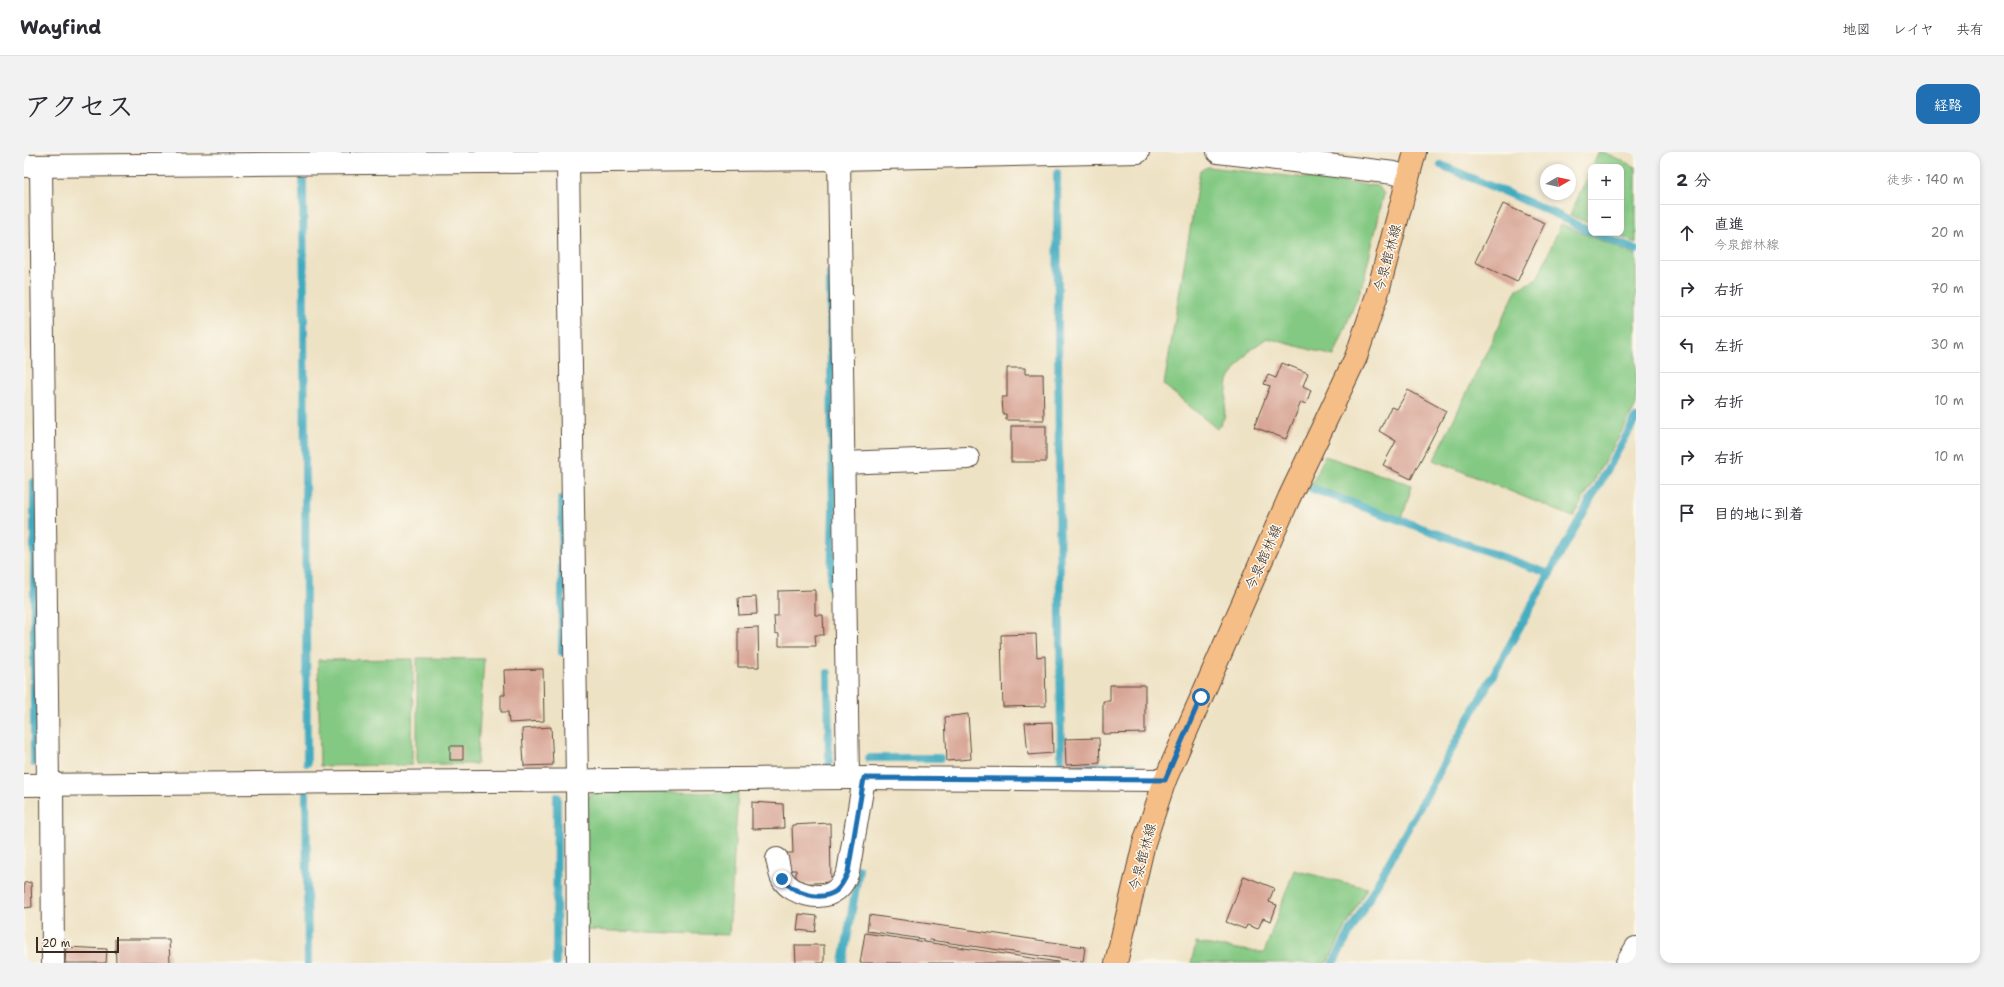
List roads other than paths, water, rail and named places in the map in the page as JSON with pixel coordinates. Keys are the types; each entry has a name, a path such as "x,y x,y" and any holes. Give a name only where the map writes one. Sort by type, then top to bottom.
{"main road":[{"name":"今泉館林線","path":"1116,963 1144,843 1165,780 1283,512 1356,357 1377,295 1407,177 1415,152"}],"street":[{"path":"53,963 50,784 32,166 194,158 568,161 679,156 839,159 1138,152"},
{"path":"1218,152 1394,173 1407,177"},
{"path":"777,859 782,879 788,886 800,893 812,896 825,895 835,891 843,883 848,872 856,778 843,463 839,159"},
{"path":"568,161 577,781 578,963"},
{"path":"843,463 968,458"},
{"path":"24,785 856,778 1165,780"},
{"path":"1627,963 1636,948"}],"waterway":[{"path":"1441,165 1554,213 1588,230"},
{"path":"1057,173 1061,768 1133,766"},
{"path":"303,181 307,763"},
{"path":"1601,236 1636,250"},
{"path":"830,273 833,512 831,587"},
{"path":"1333,963 1636,418"},
{"path":"34,482 34,763"},
{"path":"1310,488 1550,574"},
{"path":"562,499 562,652"},
{"path":"828,673 829,762"},
{"path":"869,758 940,758"},
{"path":"306,793 308,963"},
{"path":"556,963 557,797"},
{"path":"843,963 859,869"}]}
